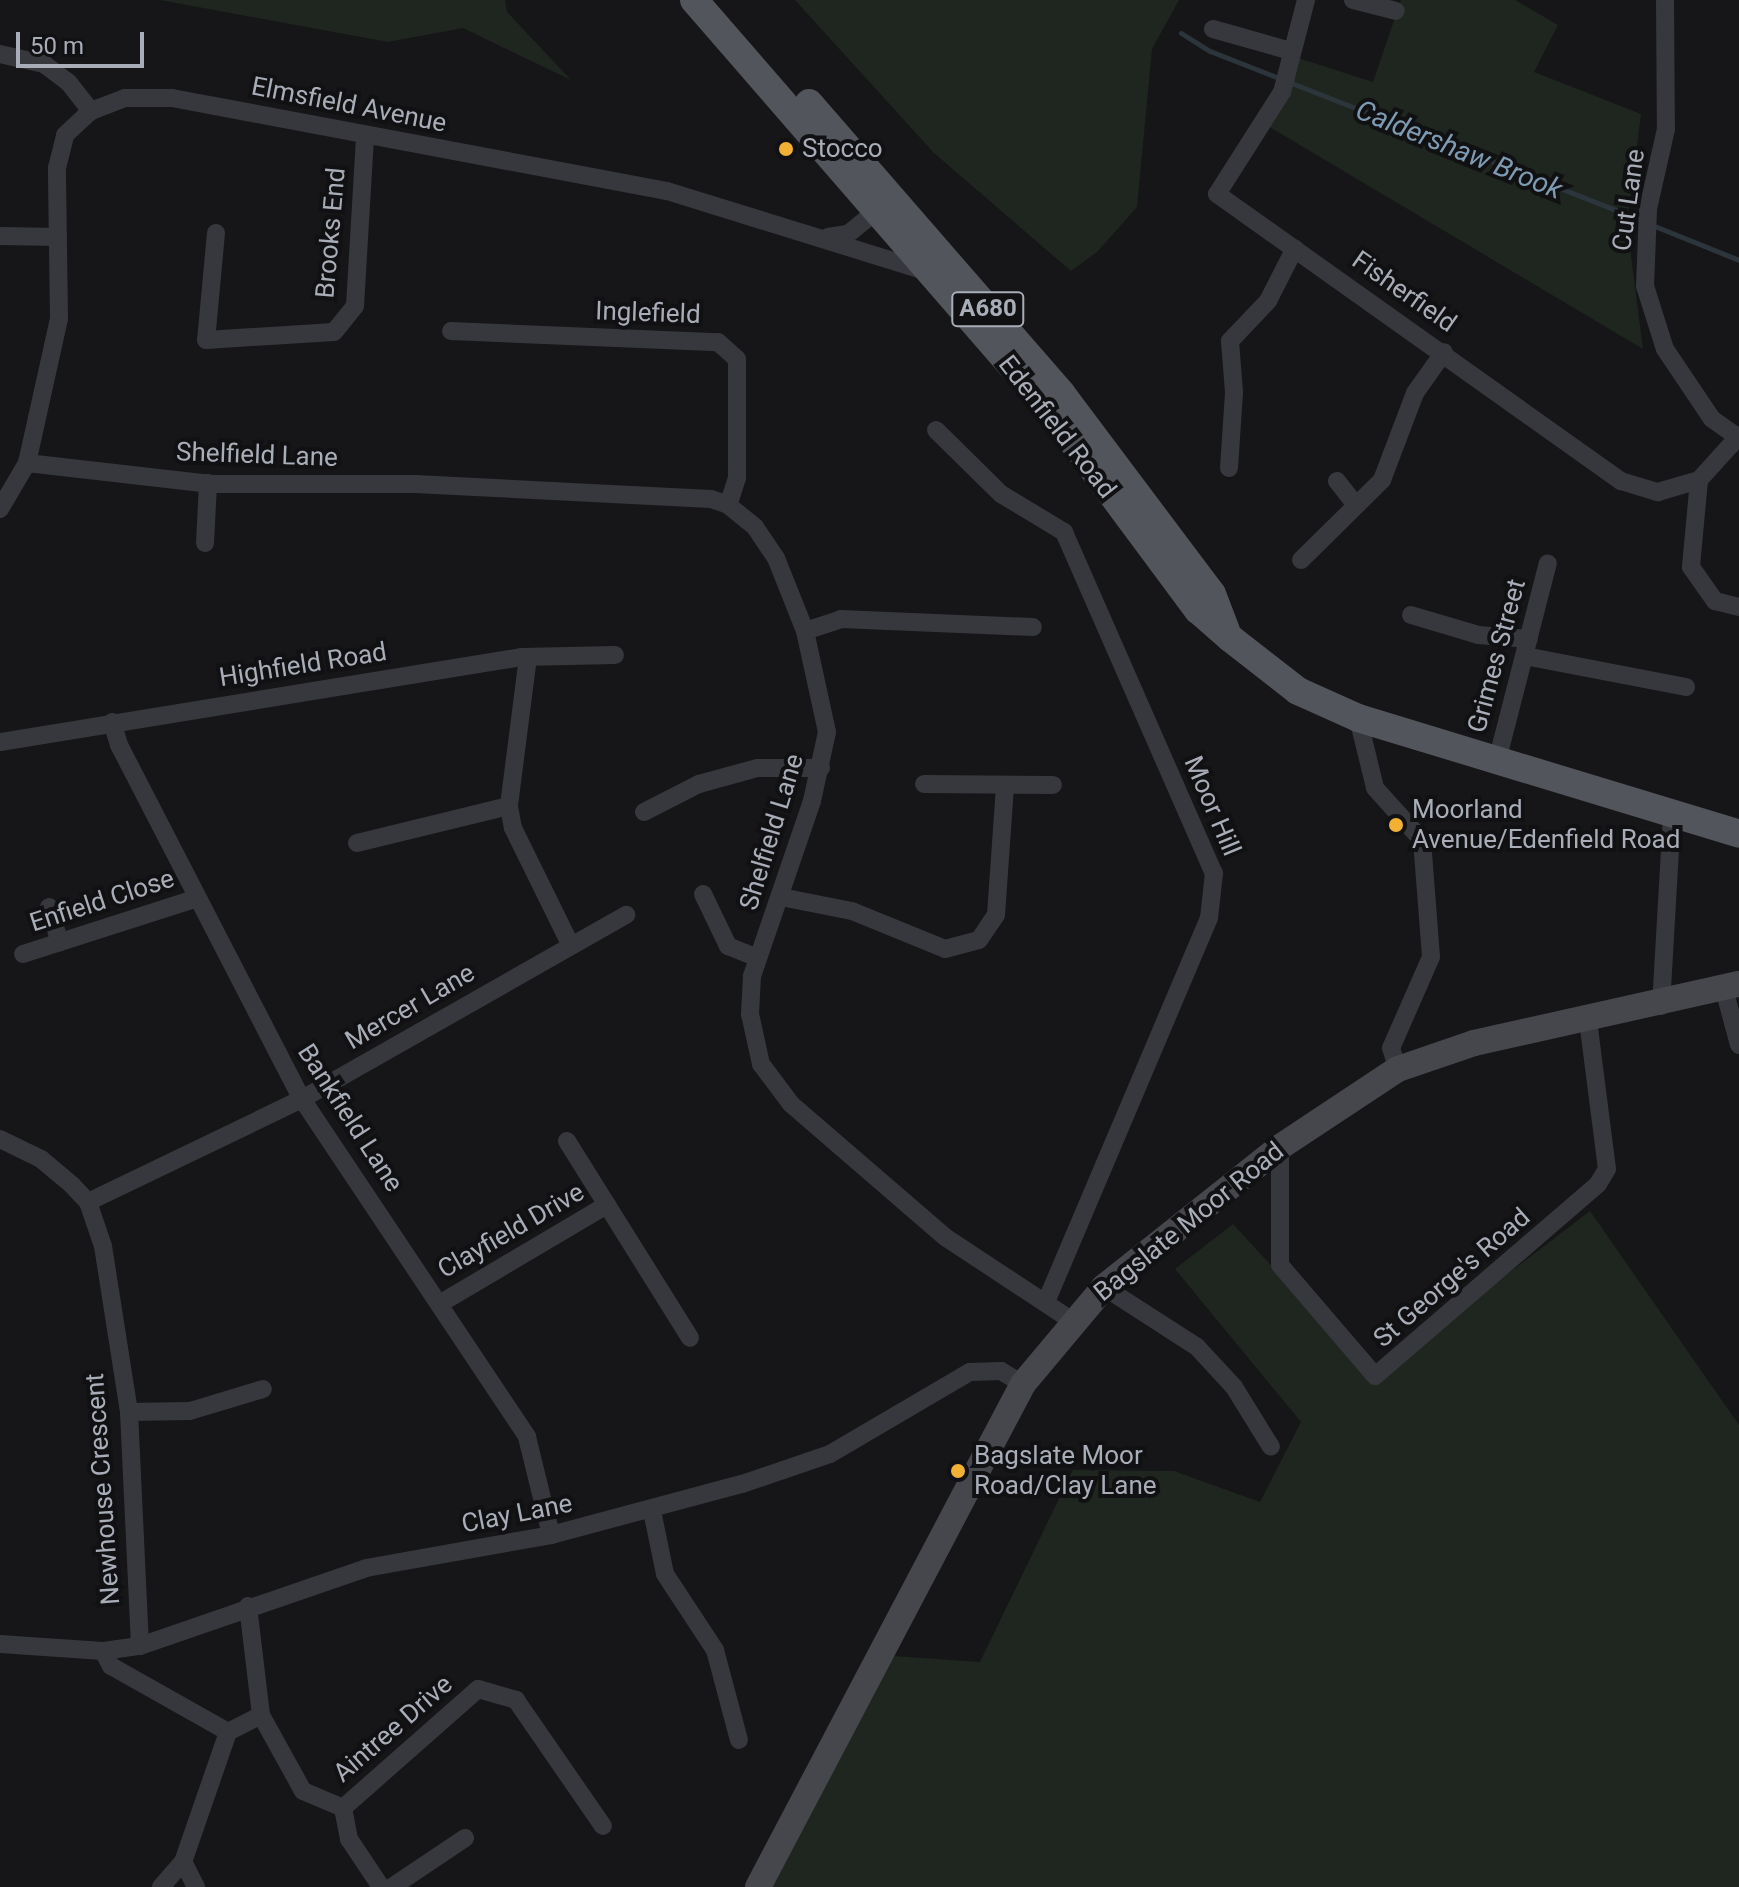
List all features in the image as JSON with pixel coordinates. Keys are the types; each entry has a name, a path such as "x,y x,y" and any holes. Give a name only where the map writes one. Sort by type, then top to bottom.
{"main road":[{"name":"Edenfield Road","path":"694,0 1061,393 1106,471"},
{"name":"Edenfield Road","path":"719,0 884,205 926,271 1212,594 1230,638 1298,691 1358,718 1739,834"}],"street":[{"name":"Fisherfield","path":"1306,0 1282,92 1217,194 1444,352 1621,481 1658,492 1699,480"},
{"path":"1353,0 1396,11"},
{"name":"Cut Lane","path":"1665,0 1666,129 1648,209 1645,286 1665,349 1712,419 1738,437"},
{"path":"1213,29 1237,26 1289,59"},
{"path":"0,54 44,64 69,83 91,111"},
{"name":"Elmsfield Avenue","path":"0,509 27,463 59,319 60,157 65,135 91,111 125,98 172,98 667,191 926,271"},
{"name":"Brooks End","path":"216,233 206,340 334,332 355,306 365,136"},
{"path":"821,238 848,234 884,205"},
{"path":"0,236 58,237"},
{"path":"1229,468 1234,392 1230,341 1268,301 1295,248"},
{"name":"Inglefield","path":"451,331 718,342 737,359 737,478 728,505"},
{"path":"1301,560 1382,480 1415,393 1444,352"},
{"name":"Moor Hill","path":"936,430 1001,494 1064,532 1214,873 1209,918 1046,1302"},
{"path":"1738,437 1699,480 1691,567 1715,601 1739,607"},
{"name":"Shelfield Lane","path":"27,463 208,483 415,484 711,499 728,505 755,527 776,558 805,631 827,732 821,768 781,897 758,958 750,1014 761,1064 791,1104 945,1237 1071,1320"},
{"path":"1337,481 1356,505"},
{"path":"205,543 208,483"},
{"name":"Grimes Street","path":"1497,761 1548,563"},
{"path":"1411,615 1527,648 1686,687"},
{"path":"805,631 841,619 1033,627"},
{"name":"Highfield Road","path":"0,742 528,657 615,655"},
{"path":"528,657 509,806 513,828 570,944"},
{"path":"1358,718 1375,788 1422,840 1431,957 1391,1048 1398,1069"},
{"name":"Bankfield Lane","path":"112,722 119,745 302,1099 441,1303 527,1437 551,1535"},
{"path":"644,812 699,784 757,768 821,768"},
{"path":"924,784 1053,785"},
{"path":"781,897 852,911 945,949 979,940 996,915 1005,787"},
{"path":"357,843 509,806"},
{"path":"1661,1006 1672,815"},
{"path":"703,894 728,946 758,958"},
{"name":"Enfield Close","path":"23,954 197,898"},
{"path":"49,907 60,942"},
{"name":"Mercer Lane","path":"88,1202 302,1099 570,944 626,915"},
{"path":"1732,986 1739,1045"},
{"name":"Bagslate Moor Road","path":"758,1887 1023,1384 1071,1320 1104,1287 1280,1147 1398,1069 1474,1043 1661,1006 1732,986"},
{"name":"St George's Road","path":"1280,1147 1280,1265 1375,1376 1598,1184 1607,1169 1588,1020"},
{"name":"Newhouse Crescent","path":"0,1139 41,1159 88,1202 103,1246 129,1412 140,1646"},
{"name":"Clayfield Drive","path":"567,1141 690,1338"},
{"name":"Clayfield Drive","path":"441,1303 607,1205"},
{"path":"1104,1287 1197,1347 1234,1387 1271,1447"},
{"name":"Clay Lane","path":"0,1644 103,1651 140,1646 210,1625 248,1606 366,1568 551,1535 652,1511 830,1454 970,1372 1001,1371 1023,1384"},
{"path":"129,1412 190,1411 263,1389"},
{"path":"652,1511 665,1574 715,1650 739,1740"},
{"path":"248,1606 261,1715 303,1791 343,1808 349,1839 381,1887"},
{"path":"103,1651 111,1666 228,1732"},
{"name":"Aintree Drive","path":"343,1808 478,1689 516,1700 603,1826"},
{"path":"161,1887 183,1862 228,1732 261,1715"},
{"path":"392,1887 465,1838"},
{"path":"183,1862 196,1887"}],"shaded area":[{"path":"160,0 505,0 507,12 571,80 463,28 388,42"},
{"path":"795,0 1179,0 1152,49 1137,207 1098,251 1071,271 934,153"},
{"path":"1401,0 1515,0 1558,25 1534,72 1641,114 1627,225 1643,349 1263,123 1298,58 1373,82"},
{"path":"1590,1211 1739,1425 1739,1887 768,1887 893,1656 980,1662 1073,1470 1174,1471 1260,1502 1301,1422 1175,1269 1233,1224 1379,1383 1450,1318"}],"waterway":[{"name":"Caldershaw Brook","path":"1181,33 1210,51 1643,221"},
{"name":"Caldershaw Brook","path":"1652,225 1739,260"}],"place":[{"name":"Stocco","path":"786,149"},
{"name":"Moorland Avenue/Edenfield Road","path":"1396,825"},
{"name":"Bagslate Moor Road/Clay Lane","path":"958,1471"}]}
